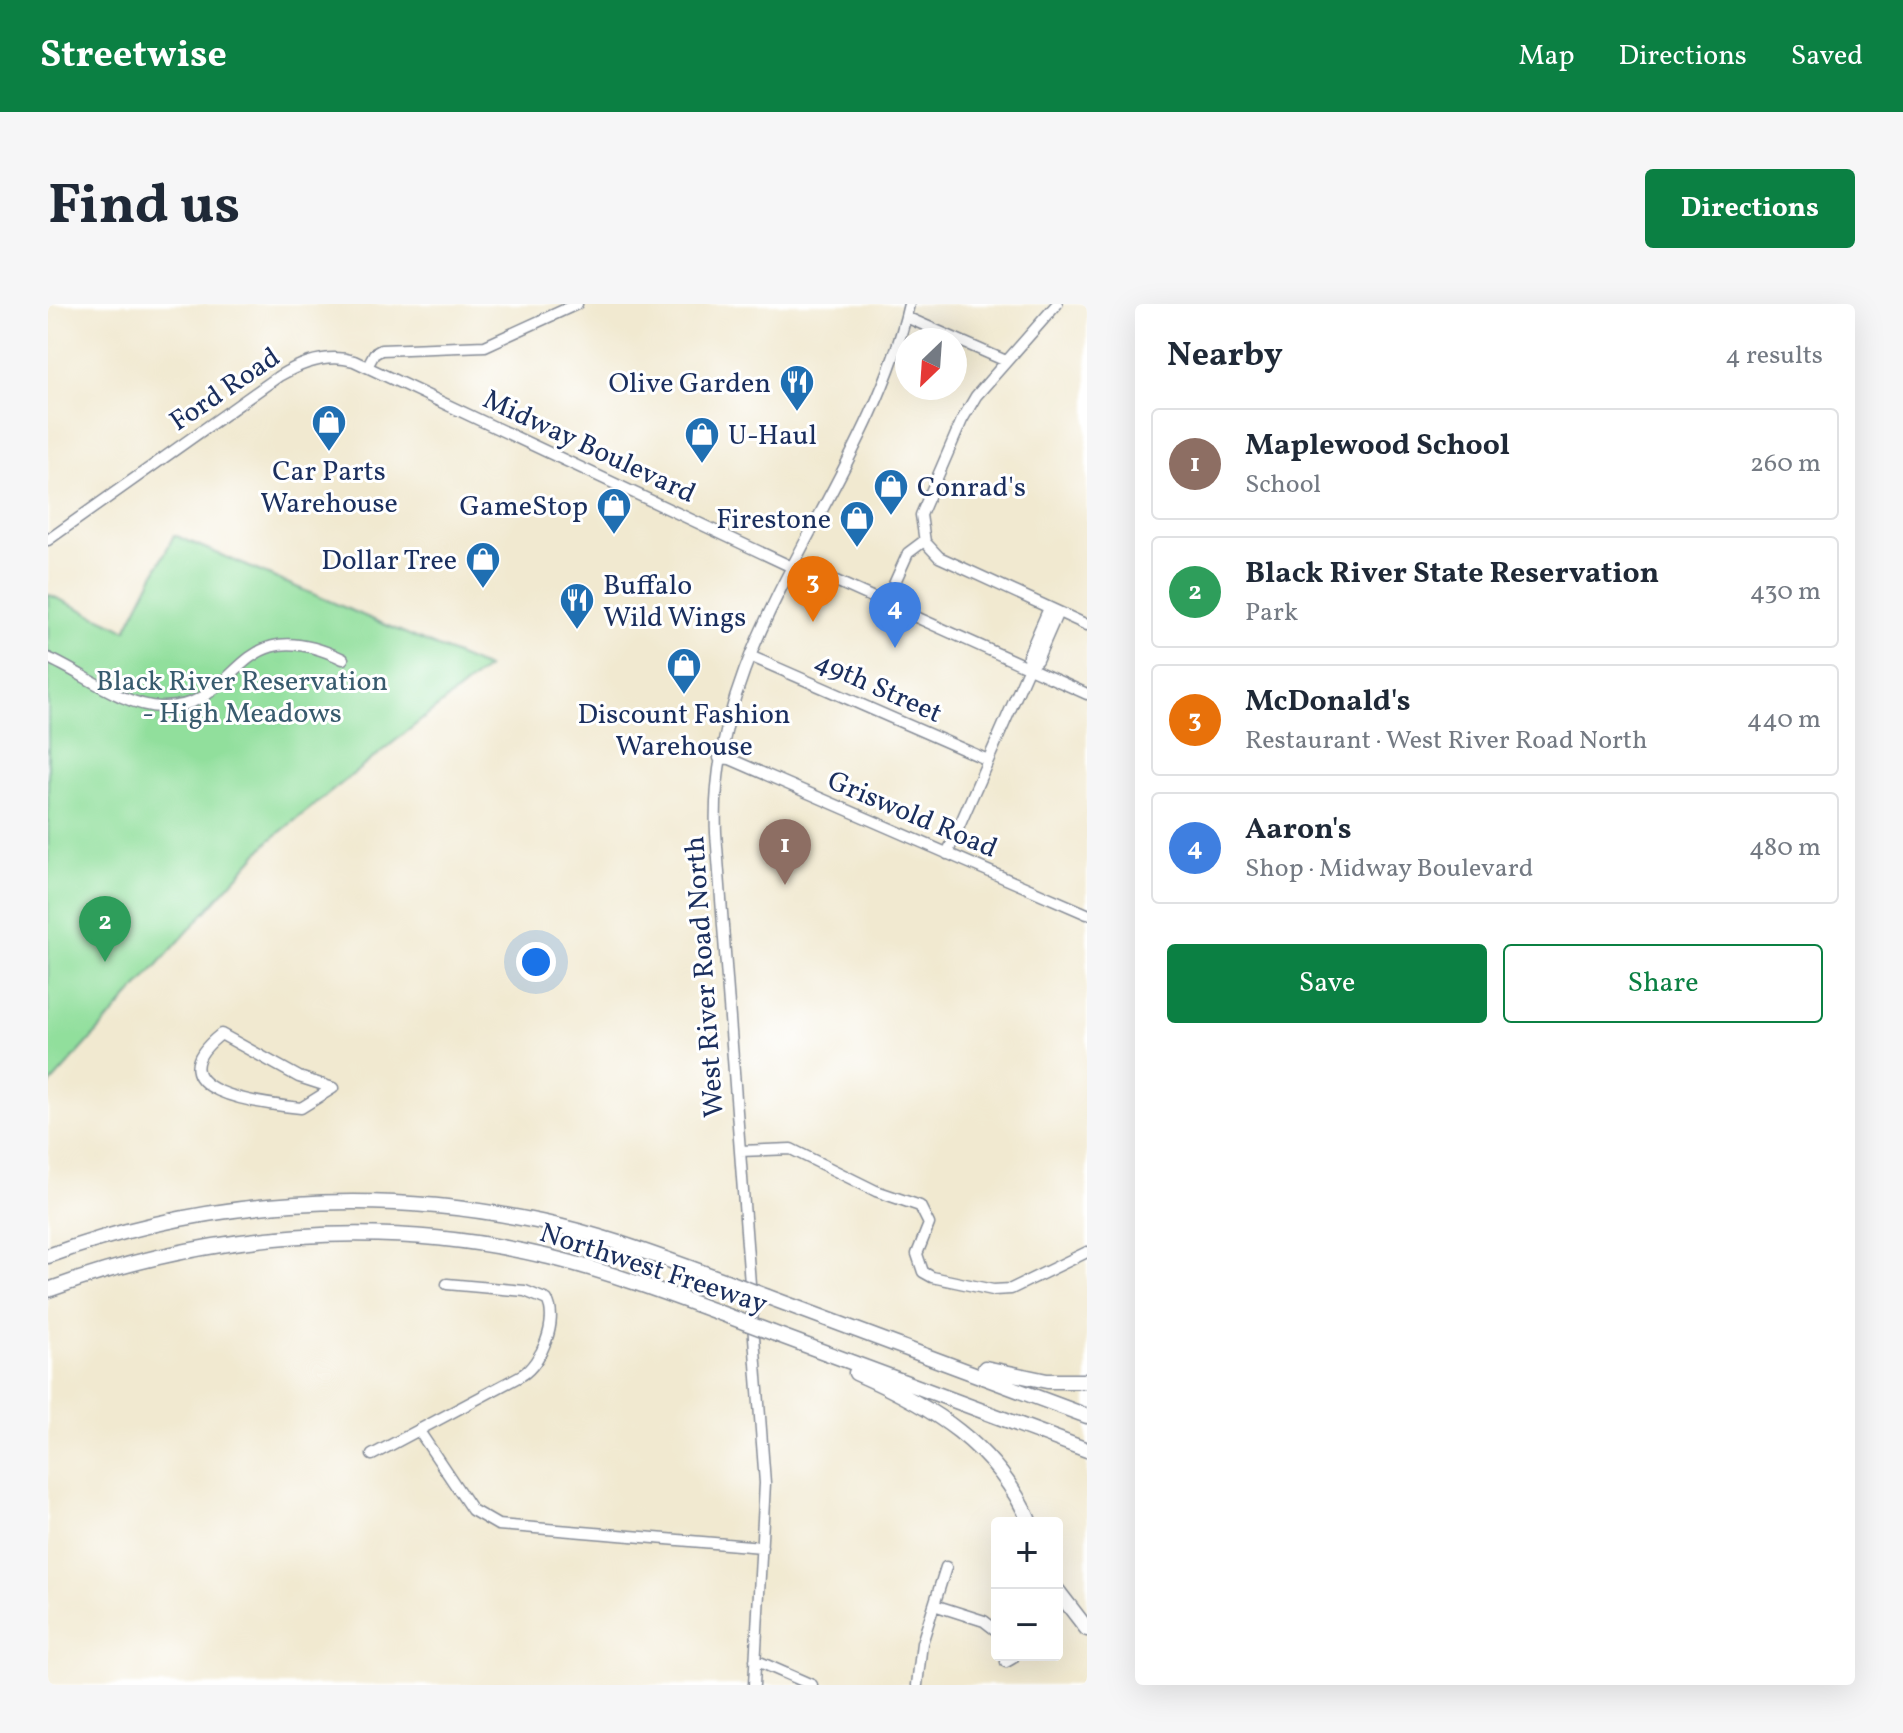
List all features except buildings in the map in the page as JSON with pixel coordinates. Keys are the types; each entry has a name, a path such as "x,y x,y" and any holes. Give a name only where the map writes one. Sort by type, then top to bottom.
{"highway":[{"name":"Northwest Freeway","path":"48,1256 152,1224 275,1205 391,1202 495,1213 543,1222 626,1245 1087,1416"},
{"name":"Northwest Freeway","path":"48,1290 119,1266 197,1248 261,1239 364,1234 417,1236 510,1249 583,1266 683,1299 772,1335 1087,1450"},
{"path":"812,1313 850,1321 1010,1376 1047,1381 1087,1381"},
{"path":"772,1335 875,1382 954,1425 1002,1472 1027,1517"},
{"path":"1063,1598 1087,1629"}],"street":[{"path":"367,367 374,354 381,350 492,344 577,304"},
{"name":"West River Road North","path":"754,1685 765,1483 716,833 719,758 729,713 750,656 882,387 909,304"},
{"path":"1057,304 976,396 962,420 922,511 924,541 943,559 1087,625"},
{"path":"906,317 1006,361"},
{"name":"Ford Road","path":"48,540 288,371 336,358 367,367"},
{"name":"Midway Boulevard","path":"367,367 795,565 886,602 1087,694"},
{"path":"886,602 908,553 924,541"},
{"path":"947,854 1029,667 1037,660 1054,610"},
{"path":"48,658 140,703 161,707 200,698 247,656 274,644 310,644 343,659"},
{"name":"49th Street","path":"750,656 988,760"},
{"name":"Griswold Road","path":"719,758 730,759 1087,914"},
{"path":"221,1034 315,1083 333,1088 308,1106 294,1107 212,1090 200,1078 197,1062 203,1049 221,1034"},
{"path":"740,1151 791,1149 876,1191 920,1206 929,1224 917,1254 923,1272 932,1277 993,1290 1011,1289 1087,1252"},
{"path":"372,1455 532,1369 551,1318 550,1304 538,1294 477,1284 447,1284"},
{"path":"419,1431 472,1510 498,1525 762,1547"},
{"path":"917,1685 922,1643 946,1567"},
{"path":"934,1605 984,1621 991,1626"},
{"path":"755,1660 812,1685"}],"green space":[{"name":"Black River Reservation - High Meadows","path":"174,535 487,668 269,841 48,1087 48,594 126,630"}],"place":[{"name":"Olive Garden","path":"797,413"},
{"name":"Car Parts Warehouse","path":"329,453"},
{"name":"U-Haul","path":"702,465"},
{"name":"Conrad's","path":"891,517"},
{"name":"GameStop","path":"614,536"},
{"name":"Firestone","path":"857,549"},
{"name":"Dollar Tree","path":"483,590"},
{"name":"McDonald's","path":"813,622"},
{"name":"Buffalo Wild Wings","path":"577,631"},
{"name":"Aaron's","path":"895,648"},
{"name":"Discount Fashion Warehouse","path":"684,696"},
{"name":"Maplewood School","path":"785,885"},
{"name":"Black River State Reservation","path":"105,962"}]}
